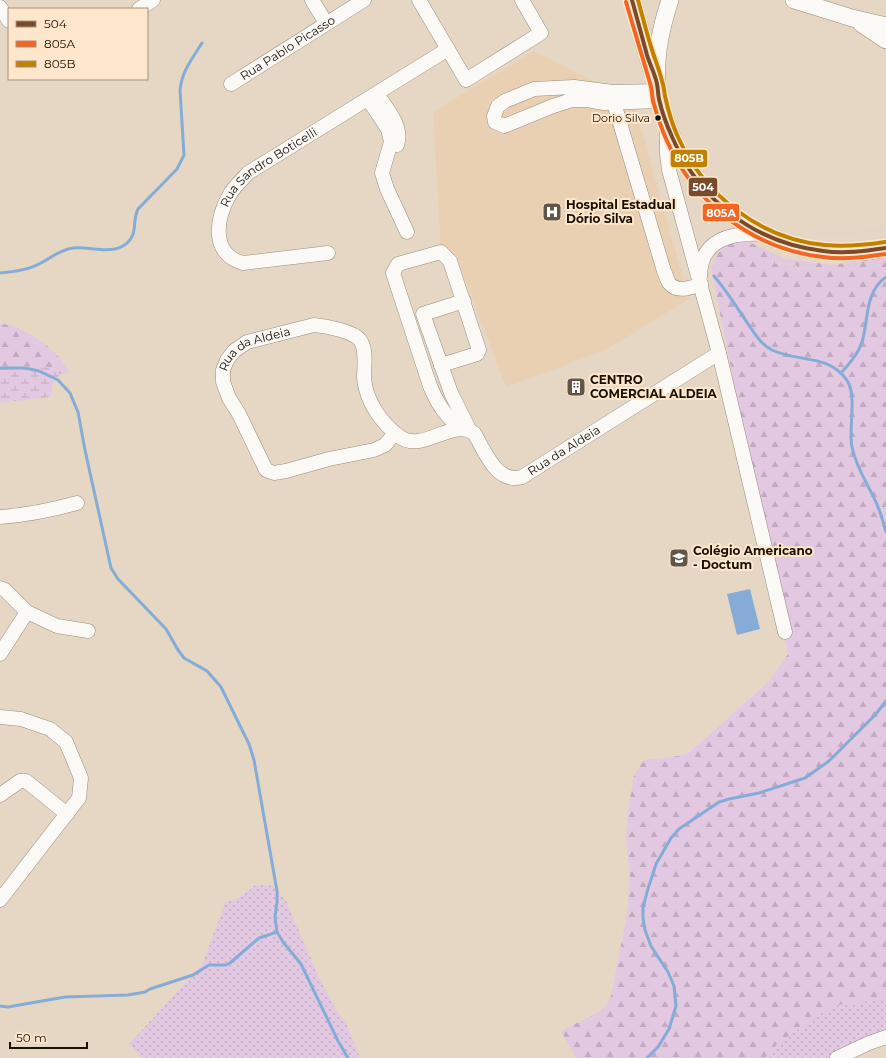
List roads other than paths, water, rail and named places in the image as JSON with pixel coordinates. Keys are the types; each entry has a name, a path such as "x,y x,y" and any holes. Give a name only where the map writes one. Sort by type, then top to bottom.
{"main road":[{"path":"632,0 666,122 685,163 703,188 714,199 737,219 763,234 794,246 826,252 858,253 886,248"},
{"path":"658,92 656,61 663,24 670,0"},
{"path":"794,0 852,18 886,26"},
{"path":"852,18 886,40"}],"street":[{"path":"141,8 153,0"},
{"path":"312,0 326,23"},
{"name":"Rua Pablo Picasso","path":"231,84 364,0"},
{"path":"419,0 466,80 541,33 522,0"},
{"path":"0,7 8,19"},
{"name":"Rua Sandro Boticelli","path":"328,254 243,263 234,260 225,253 219,241 220,215 230,194 248,173 448,49"},
{"path":"574,86 613,92 658,92 614,103 572,100 504,126 496,122 494,116 498,106 505,101 534,89 574,86"},
{"path":"372,96 396,123 400,137 397,145"},
{"path":"372,96 388,129 391,142 382,173 387,189 407,232"},
{"path":"614,103 664,271 669,283 676,288 687,289 700,283"},
{"path":"666,122 669,170 719,353 785,632"},
{"path":"700,283 702,260 714,244 723,238 732,235 763,234"},
{"path":"441,365 477,354 479,350 450,261 441,252 398,264 393,273 430,386 438,403 449,419 465,429"},
{"path":"464,301 423,314 465,429"},
{"name":"Rua da Aldeia","path":"395,433 385,445 374,450 329,459 286,472 274,473 266,470 239,414 229,398 223,382 223,370 227,360 234,351 247,342 314,325 347,332 360,339 363,347 364,380 368,396 374,409 395,433 408,442 417,442 465,429 474,433 496,470 508,478 514,479 522,477 719,353"},
{"path":"0,516 45,512 77,504"},
{"path":"0,588 5,590 27,612 57,626 88,631"},
{"path":"0,654 27,612"},
{"path":"0,717 21,719 50,729 66,742 80,778 79,798 0,900"},
{"path":"0,795 20,781 26,781 67,814"},
{"path":"842,1057 869,1042 886,1037"}],"water":[{"path":"750,589 760,629 737,635 727,594"}],"waterway":[{"path":"0,273 30,268 59,252 68,249 80,248 108,250 121,247 127,243 133,236 135,218 138,209 177,169 184,155 180,90 181,83 185,71 202,43"},
{"path":"714,276 727,292 757,337 767,347 781,354 821,362 839,371 846,379 850,385 852,402 852,447 859,468 875,500 886,532"},
{"path":"841,373 858,351 862,342 868,307 874,291 879,283 886,277"},
{"path":"0,368 25,368 39,371 58,380 70,393 78,412 111,568 118,579 166,629 184,658 207,671 221,687 249,744 254,760 277,891 275,917 277,932 301,964 338,1041 348,1058"},
{"path":"647,1058 658,1047 669,1029 676,1006 674,986 668,972 651,946 645,930 643,918 643,908 656,864 671,838 679,829 719,802 759,793 805,778 829,761 875,715 886,701"},
{"path":"0,1006 8,1007 65,997 128,995 145,992 193,975 209,965 226,965 259,938 277,932"}],"place":[{"name":"Dorio Silva","path":"658,118"},
{"name":"Hospital Estadual Dório Silva","path":"552,212"},
{"name":"CENTRO COMERCIAL ALDEIA","path":"576,387"},
{"name":"Colégio Americano - Doctum","path":"679,558"}]}
